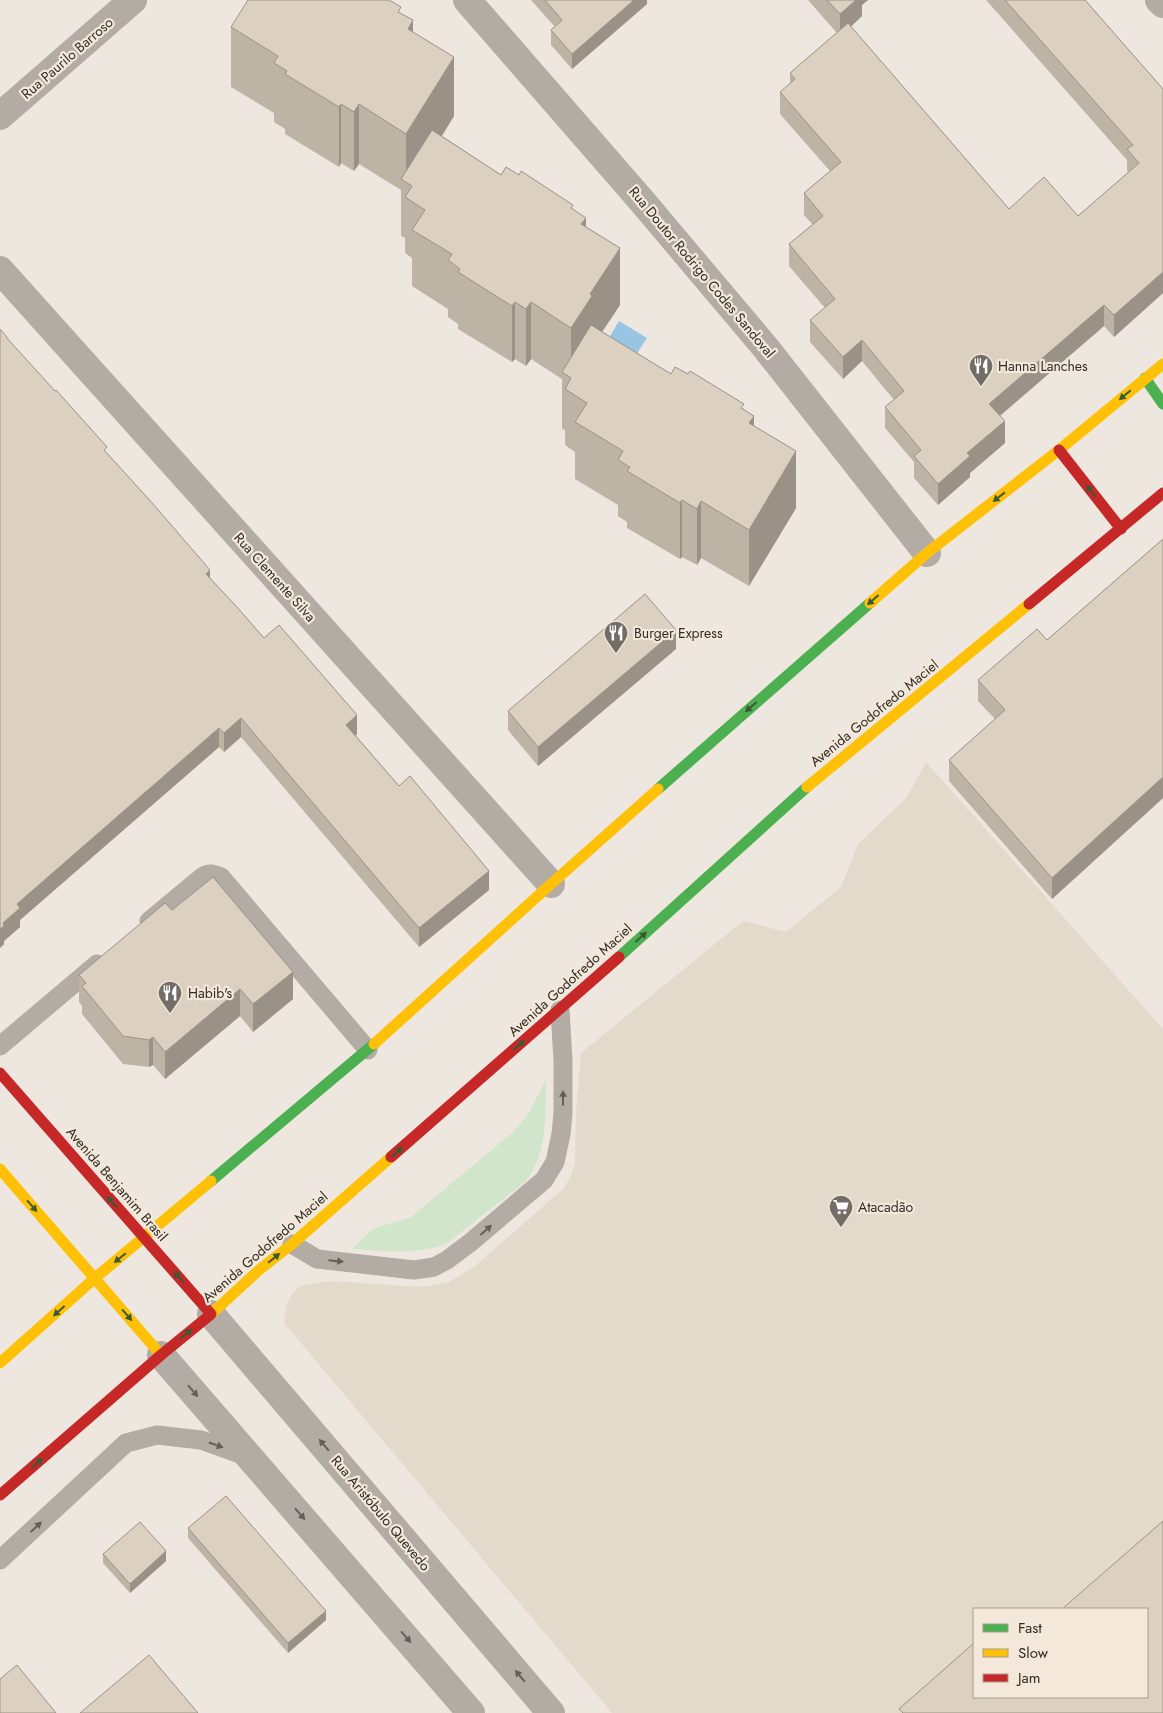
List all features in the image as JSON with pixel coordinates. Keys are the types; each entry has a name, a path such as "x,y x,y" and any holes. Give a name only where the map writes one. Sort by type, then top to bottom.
{"main road":[{"path":"0,1363 95,1278 368,1050 551,884 927,552 1059,450 1163,364"},
{"path":"1145,378 1163,404"},
{"path":"1059,450 1121,529"},
{"name":"Avenida Godofredo Maciel","path":"0,1495 560,1010 803,791 1121,529 1163,492"},
{"name":"Avenida Benjamim Brasil","path":"0,1073 211,1314"},
{"path":"0,1169 161,1355"}],"street":[{"name":"Rua Paurilo Barroso","path":"0,116 133,0"},
{"name":"Rua Doutor Rodrigo Codes Sandoval","path":"467,0 766,347 927,552"},
{"path":"1159,0 1163,4"},
{"name":"Rua Clemente Silva","path":"0,270 551,884"},
{"name":"Rua Aristóbulo Quevedo","path":"211,1314 551,1713"},
{"path":"161,1355 471,1713"}],"lane":[{"path":"135,933 202,877 212,874 221,877 368,1050"},
{"path":"0,1046 112,952"},
{"path":"292,1244 317,1259 414,1270 434,1267 471,1242 544,1180 555,1162 562,1127 563,1061 560,1010"},
{"path":"0,1560 126,1443 157,1435 202,1440 250,1457"}],"shaded area":[{"name":"Atacadão","path":"926,762 1163,1029 1163,1713 612,1713 284,1323 286,1307 292,1294 300,1286 329,1281 423,1287 449,1282 474,1267 563,1189 571,1176 575,1163 576,1112 581,1053 743,921 786,932 841,887 858,844 907,797"}],"green space":[{"path":"546,1080 542,1146 533,1170 526,1181 446,1244 412,1251 352,1249 373,1229 411,1217 512,1133 527,1116"}],"water":[{"path":"619,321 647,338 634,358 579,388"}],"building":[{"path":"248,0 389,0 401,7 398,12 413,20 408,29 454,57 406,134 359,104 354,112 341,104 339,107 285,74 287,71 274,63 278,56 231,27"},
{"path":"545,0 634,0 572,54 551,30 562,20"},
{"path":"827,0 856,0 840,14"},
{"path":"1005,0 1085,0 1163,89 1163,272 1114,315 1104,305 989,404 1005,421 967,453 970,456 938,484 914,456 921,450 885,407 904,391 862,340 843,357 810,320 835,299 789,244 823,216 804,193 841,162 780,92 795,79 790,73 848,23 1009,209 1044,177 1078,216 1139,163 1127,149 1133,145"},
{"path":"432,130 501,175 506,167 519,175 521,171 573,205 571,208 586,218 581,224 620,248 590,294 592,296 571,328 531,302 526,309 515,302 512,306 458,272 460,269 448,260 452,254 412,230 425,210 405,197 412,186 401,179"},
{"path":"591,325 671,374 675,367 688,374 690,371 744,404 741,408 754,416 749,423 796,451 749,530 701,501 697,509 682,500 680,503 627,471 630,467 618,460 623,451 575,422 587,403 565,389 571,378 562,372"},
{"path":"0,329 107,447 104,450 210,570 206,574 264,638 279,625 357,715 346,725 399,786 410,776 489,871 419,928 241,718 224,733 219,728 17,904 20,908 3,923 4,926 0,929"},
{"path":"1163,539 1163,777 1052,878 949,760 1005,710 978,680 1037,629 1047,640"},
{"path":"645,594 676,630 538,747 508,711"},
{"path":"213,877 293,972 253,1004 240,989 165,1052 153,1037 149,1040 123,1036 82,986 86,983 79,975 165,903 172,910"},
{"path":"226,1496 326,1611 288,1643 188,1528"},
{"path":"1163,1521 1163,1713 903,1713 899,1709 973,1644 973,1698 1148,1698 1148,1608 1063,1608"},
{"path":"140,1522 166,1551 130,1584 103,1554"},
{"path":"149,1655 198,1713 80,1713"},
{"path":"17,1665 56,1713 0,1713 0,1679"}],"traffic: fast":[{"path":"1145,378 1163,404"},
{"path":"658,789 870,603"},
{"path":"619,957 807,787"},
{"path":"211,1181 374,1044"}],"traffic: slow":[{"path":"870,603 927,553 1059,450 1163,364"},
{"path":"807,787 1029,604"},
{"path":"374,1044 658,789"},
{"path":"210,1315 259,1270 292,1244 391,1157"},
{"path":"0,1169 161,1355"},
{"path":"0,1363 95,1278 211,1181"}],"traffic: jam":[{"path":"1059,450 1121,529"},
{"path":"1029,604 1163,493"},
{"path":"391,1157 619,957"},
{"path":"0,1073 211,1314"},
{"path":"0,1495 161,1355 210,1315"}],"place":[{"name":"Hanna Lanches","path":"981,387"},
{"name":"Burger Express","path":"616,654"},
{"name":"Habib's","path":"170,1014"},
{"name":"Atacadão","path":"841,1228"}]}
